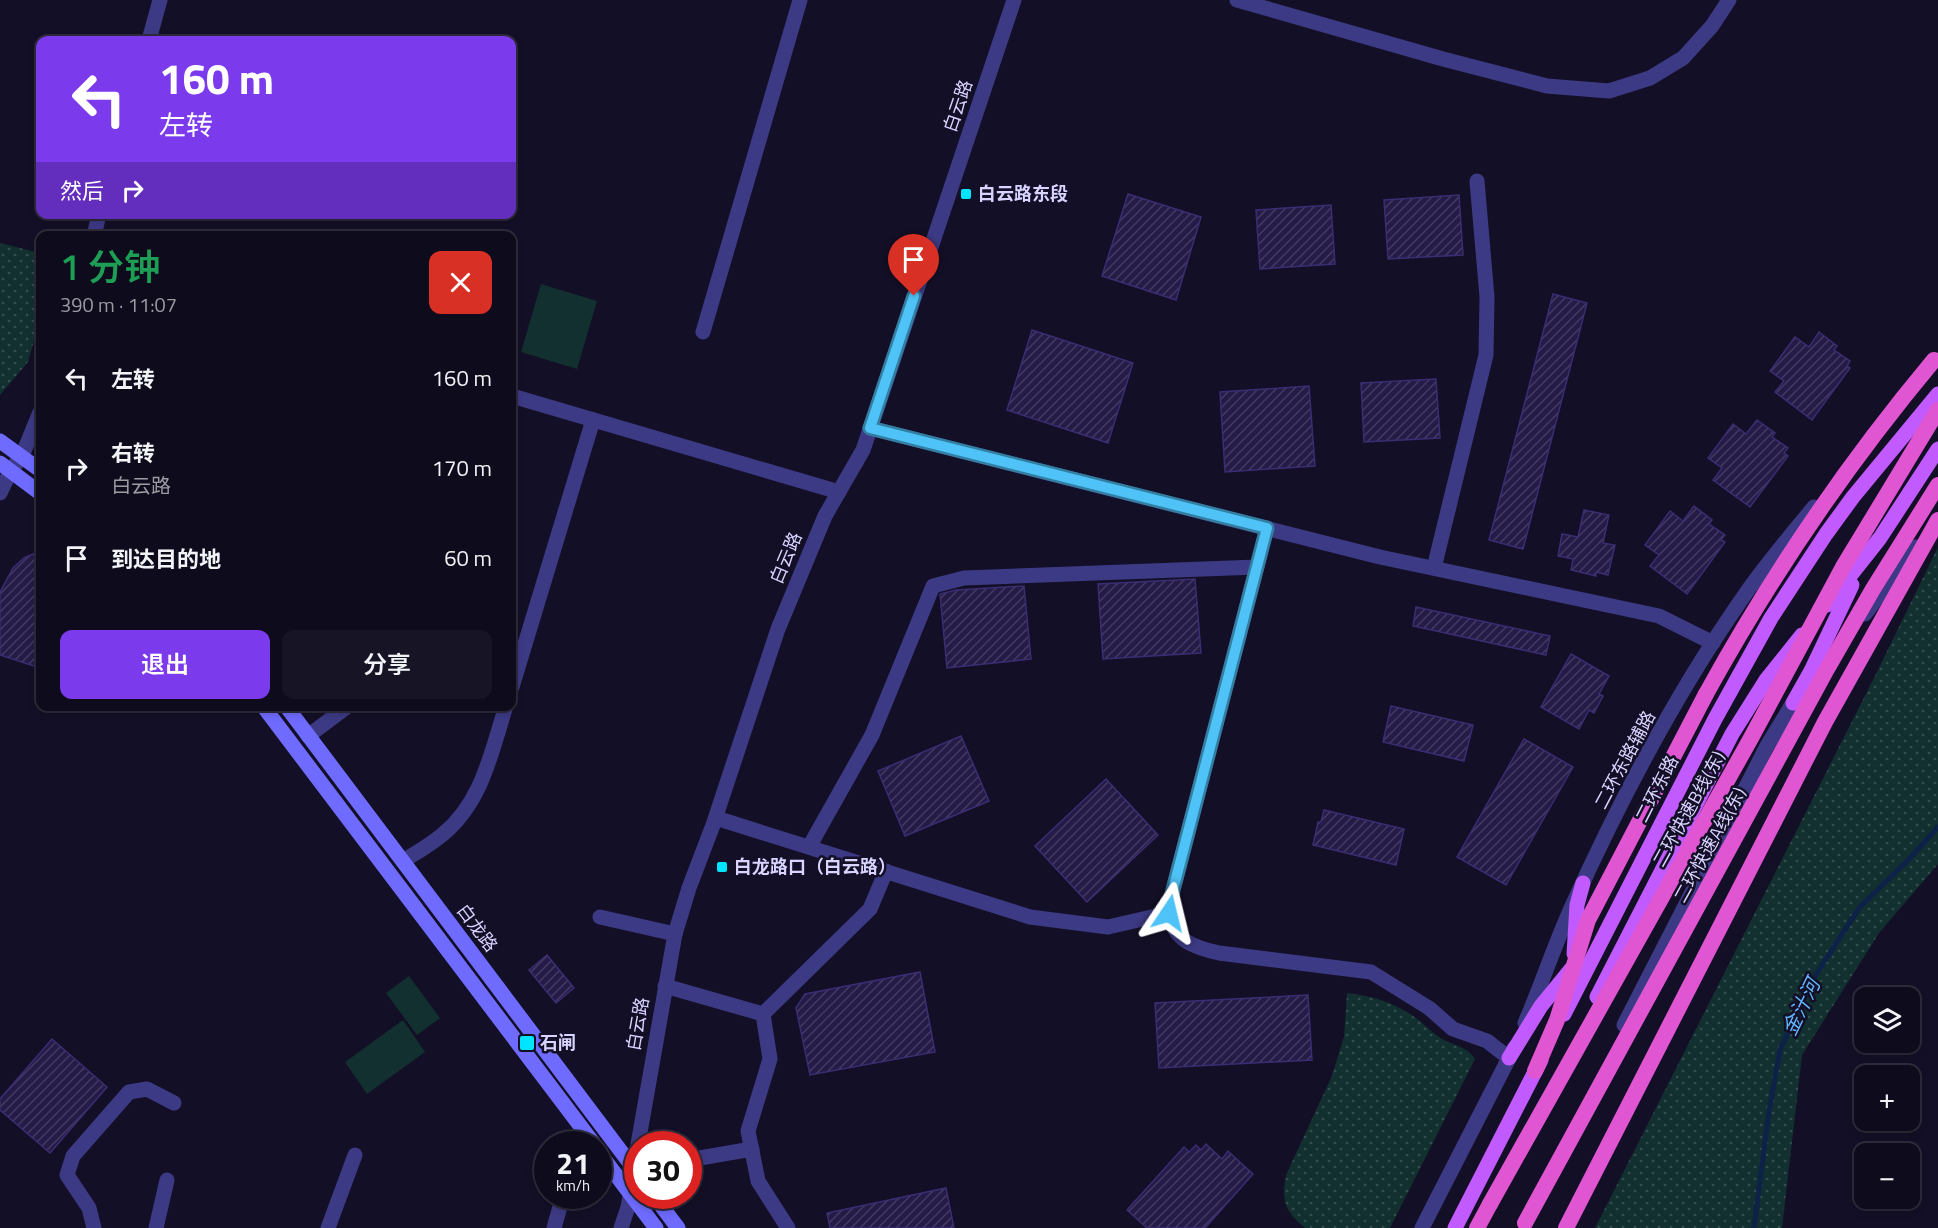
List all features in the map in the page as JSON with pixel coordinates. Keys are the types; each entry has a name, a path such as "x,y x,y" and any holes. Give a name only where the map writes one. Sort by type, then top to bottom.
{"highway":[{"path":"1535,1071 1557,1020 1583,932 1600,894 1706,694 1761,598 1818,512 1881,424 1938,355"},
{"name":"二环快速B线(东)","path":"1478,1228 1746,748 1838,578 1938,410"},
{"name":"二环快速A线(东)","path":"1522,1228 1827,669 1885,569 1938,485"},
{"path":"1566,1228 1820,730 1938,520"}],"main road":[{"name":"二环东路","path":"1455,1228 1715,719 1771,618 1853,497 1938,394"},
{"path":"0,441 36,467"},
{"path":"1793,703 1870,552 1938,449"},
{"path":"6,466 36,490"},
{"path":"1478,1228 1743,715 1778,664 1870,552"},
{"name":"白龙路","path":"267,711 584,1131"},
{"name":"白龙路","path":"290,711 624,1156"},
{"path":"1572,968 1576,911 1583,883"},
{"path":"1509,1058 1541,1006 1602,932 1619,906"},
{"path":"612,1170 624,1186"},
{"path":"641,1209 656,1228"},
{"path":"664,1209 678,1228"}],"street":[{"path":"150,36 160,0"},
{"path":"703,332 800,0"},
{"name":"白云路","path":"640,1131 675,934 689,888 716,818 778,629 825,516 863,450 1014,0"},
{"path":"1237,0 1257,3 1443,59 1547,86 1609,91 1650,78 1683,58 1712,26 1728,0"},
{"path":"1434,568 1486,355 1487,297 1477,181"},
{"name":"二环东路辅路","path":"1422,1228 1509,1058 1583,883 1642,768 1713,643 1768,564 1938,355"},
{"path":"516,397 839,492"},
{"path":"516,674 594,420"},
{"path":"0,493 6,466 22,456 36,422"},
{"path":"870,428 1380,557 1659,616 1713,643"},
{"path":"1522,1228 1767,746 1793,703 1886,588 1938,514"},
{"path":"1267,528 1173,890 1169,913 1177,935 1196,948 1219,953 1371,972 1429,1008 1454,1029 1487,1041 1509,1058"},
{"path":"809,847 872,735 933,586 964,578 1257,567"},
{"path":"308,736 341,711"},
{"path":"403,861 442,835 471,802 483,780 504,711"},
{"path":"716,818 1030,917 1108,927 1169,913"},
{"path":"764,1014 870,909 886,871"},
{"path":"600,917 675,934"},
{"path":"665,986 764,1014"},
{"path":"764,1014 770,1059 748,1131 758,1181 788,1228"},
{"path":"94,1228 89,1208 67,1175 73,1156 129,1092 147,1089 174,1103"},
{"path":"702,1158 752,1149"},
{"path":"328,1228 355,1155"},
{"path":"156,1228 167,1180"},
{"path":"554,1228 559,1209"},
{"path":"621,1228 626,1209"}],"green space":[{"path":"0,243 36,252 36,333 28,362 0,395"},
{"path":"541,284 597,301 577,369 521,352"},
{"path":"1938,547 1938,864 1879,933 1802,1055 1782,1228 1595,1228 1874,678"},
{"path":"409,976 440,1018 417,1035 386,993"},
{"path":"1347,993 1380,1000 1403,1009 1439,1037 1461,1047 1475,1059 1390,1228 1305,1228 1286,1205 1284,1192 1286,1175 1331,1078 1344,1037"},
{"path":"403,1020 425,1052 367,1094 345,1062"}],"building":[{"path":"1128,194 1201,217 1176,300 1102,276"},
{"path":"1459,195 1463,255 1388,259 1384,200"},
{"path":"1331,205 1335,264 1260,269 1256,210"},
{"path":"1553,294 1587,303 1523,549 1489,540"},
{"path":"1032,330 1133,363 1108,443 1007,410"},
{"path":"1819,332 1837,346 1834,350 1850,361 1847,366 1850,368 1812,420 1775,392 1784,381 1770,371 1795,337 1809,347"},
{"path":"1436,379 1440,438 1364,442 1361,383"},
{"path":"1309,386 1315,466 1225,472 1220,392"},
{"path":"1757,420 1775,433 1772,437 1788,448 1784,453 1788,456 1750,507 1713,480 1722,468 1708,458 1733,424 1746,434"},
{"path":"1694,506 1712,520 1709,524 1725,535 1721,540 1725,542 1687,594 1650,566 1659,555 1645,545 1670,511 1683,521"},
{"path":"1584,510 1609,515 1603,543 1615,545 1608,575 1596,572 1596,576 1571,570 1573,559 1558,556 1562,534 1578,537"},
{"path":"36,555 36,667 0,655 0,592 13,568 24,558"},
{"path":"1195,579 1201,653 1103,659 1098,584"},
{"path":"1024,586 1031,659 947,668 940,594 956,590"},
{"path":"1416,607 1550,636 1546,655 1413,626"},
{"path":"1571,654 1609,676 1599,694 1603,696 1594,713 1589,710 1579,729 1541,707"},
{"path":"1391,706 1473,725 1464,761 1383,742"},
{"path":"961,736 989,801 905,836 878,771"},
{"path":"1524,739 1573,767 1506,885 1457,857"},
{"path":"1106,779 1158,835 1087,902 1035,846"},
{"path":"1324,810 1404,829 1396,865 1313,845 1318,822 1321,822"},
{"path":"547,955 574,988 556,1003 529,970"},
{"path":"920,972 935,1052 810,1075 796,1008 805,994"},
{"path":"1308,995 1312,1060 1159,1068 1155,1003"},
{"path":"52,1039 107,1087 50,1153 0,1110 0,1099"},
{"path":"1206,1144 1222,1159 1228,1151 1253,1174 1205,1228 1147,1228 1127,1210 1184,1147 1189,1152 1196,1145 1201,1150"},
{"path":"946,1188 954,1228 830,1228 827,1213"}],"waterway":[{"name":"金汁河","path":"1754,1228 1769,1111 1780,1050 1815,976 1859,908 1938,827"}],"place":[{"name":"白云路东段","path":"966,194"},
{"name":"白龙路口（白云路）","path":"722,867"},
{"name":"石闸","path":"527,1043"}],"route":[{"path":"914,296 870,428 1267,528 1169,913"}]}
